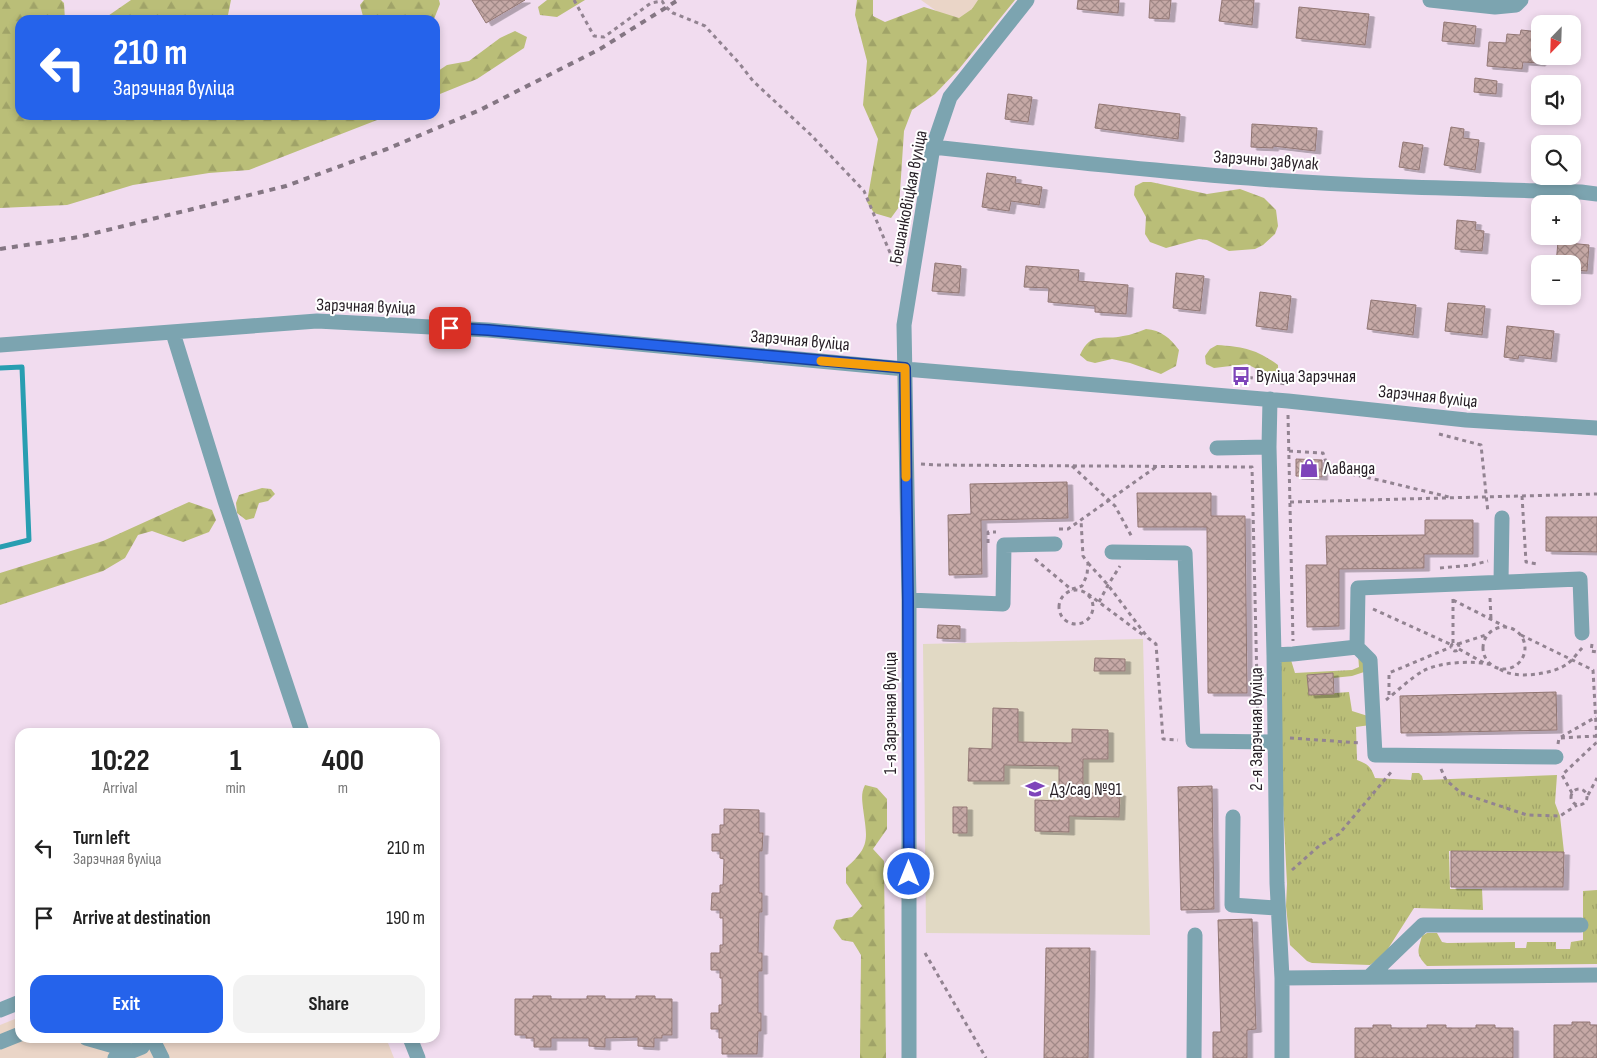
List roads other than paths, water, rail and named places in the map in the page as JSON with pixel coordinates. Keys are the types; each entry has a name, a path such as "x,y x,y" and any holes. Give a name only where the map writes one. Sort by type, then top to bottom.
{"street":[{"name":"Бешанковіцкая вуліца","path":"905,368 904,325 910,285 934,147 950,97 1027,0"},
{"path":"1430,0 1495,7 1516,5 1521,0"},
{"name":"Зарэчны завулак","path":"934,147 1118,168 1262,179 1597,194"},
{"name":"Зарэчная вуліца","path":"0,346 326,322 488,330 1270,399 1466,420 1597,428"},
{"path":"173,333 225,501 301,728"},
{"name":"1-я Зарэчная вуліца","path":"905,368 908,600 908,1058"},
{"name":"2-я Зарэчная вуліца","path":"1270,399 1269,447 1277,908 1282,978 1282,1058"},
{"path":"1217,448 1269,447"},
{"path":"1494,582 1502,518"},
{"path":"908,600 1003,604 1004,545 1055,544"},
{"path":"1112,552 1185,553 1193,741 1274,740"},
{"path":"1556,757 1375,755 1370,660 1358,647 1358,588 1580,579 1587,635"},
{"path":"1274,655 1358,647"},
{"path":"1233,818 1232,906 1277,908"},
{"path":"1369,977 1423,925 1581,925"},
{"path":"1194,1058 1195,935"},
{"path":"1282,978 1597,975"},
{"path":"0,1010 15,1004"},
{"path":"0,1042 15,1036"},
{"path":"102,1043 131,1052"},
{"path":"115,1058 142,1047 144,1043"},
{"path":"154,1043 162,1058"},
{"path":"412,1043 418,1058"}],"waterway":[{"path":"0,368 22,367 29,540 0,547"}],"railway":[{"path":"0,249 79,237 286,186 387,149 480,110 600,49 678,0"}],"place":[{"name":"Вуліца Зарэчная","path":"1241,376"},
{"name":"Лаванда","path":"1309,468"},
{"name":"Дз/сад №91","path":"1035,789"}]}
